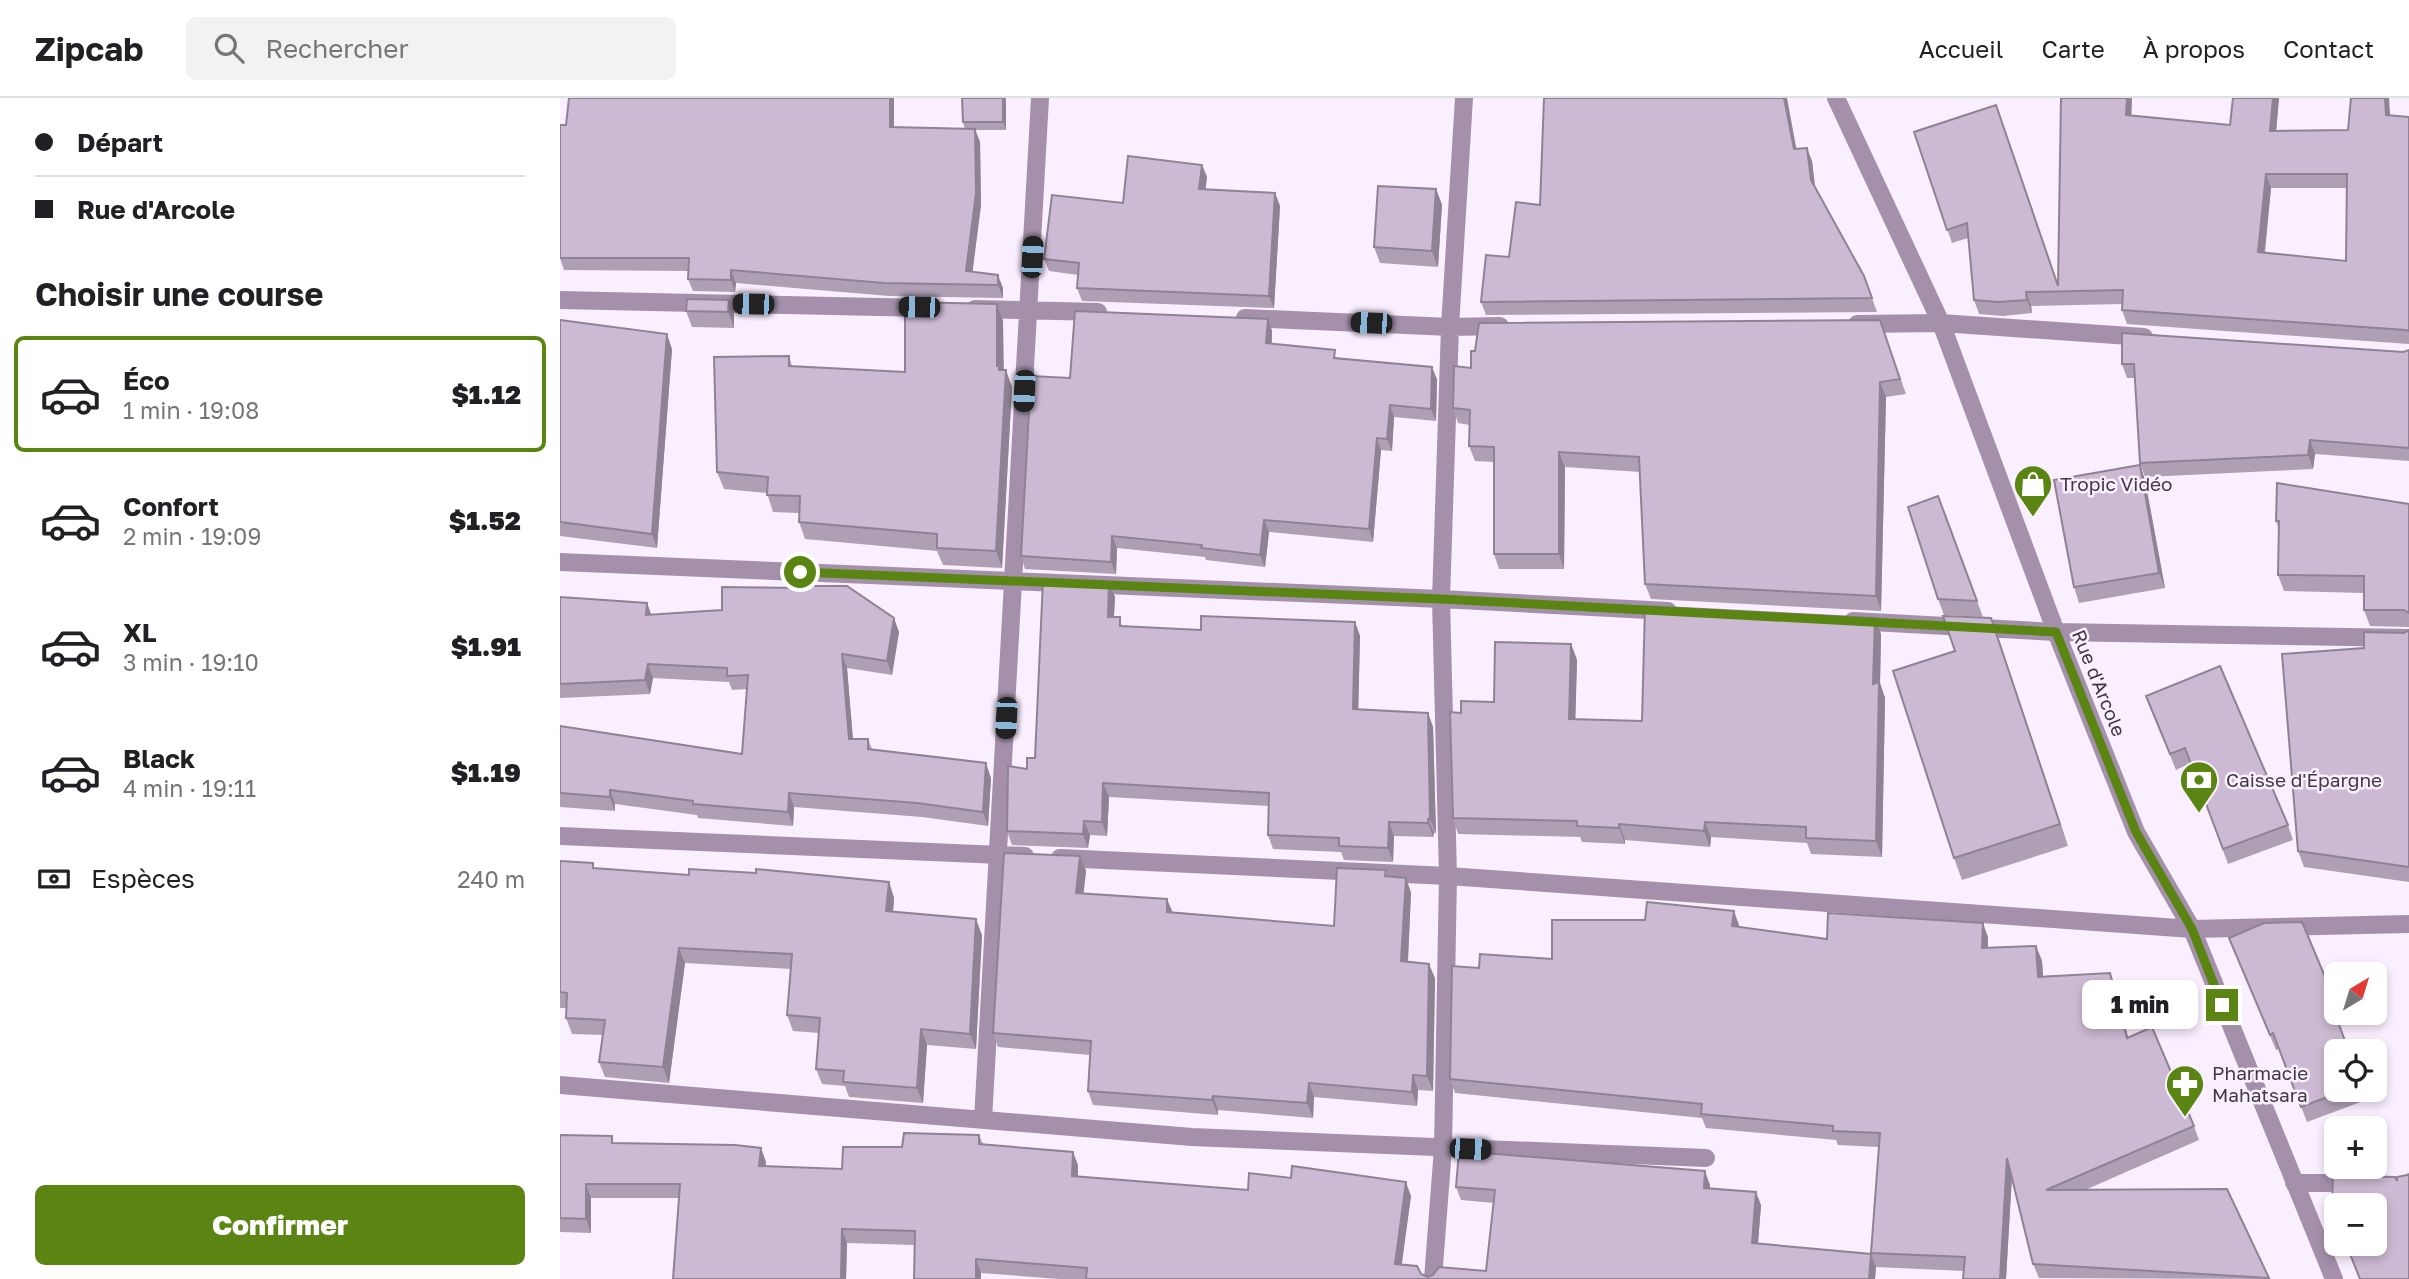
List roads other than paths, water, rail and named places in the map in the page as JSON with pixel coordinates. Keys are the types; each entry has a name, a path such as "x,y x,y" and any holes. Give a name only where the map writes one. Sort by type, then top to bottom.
{"street":[{"path":"983,1120 1040,98"},
{"path":"1433,1279 1443,1148 1448,876 1441,599 1450,327 1464,98"},
{"name":"Rue d'Arcole","path":"1836,98 1941,323 2056,632 2136,832 2192,929 2334,1279"},
{"path":"560,300 1111,313"},
{"path":"1233,318 1450,327 1518,326"},
{"path":"1846,324 1941,323 2161,338"},
{"path":"560,562 1441,599 1679,612"},
{"path":"1832,620 2056,632 2409,638"},
{"path":"560,836 1448,876 2192,929 2409,924"},
{"path":"560,1084 1192,1137 1706,1158"},
{"path":"2294,1183 2371,1184"}],"place":[{"name":"Tropic Vidéo","path":"2033,518"},
{"name":"Caisse d'Épargne","path":"2199,814"},
{"name":"Pharmacie Mahatsara","path":"2185,1118"}]}
